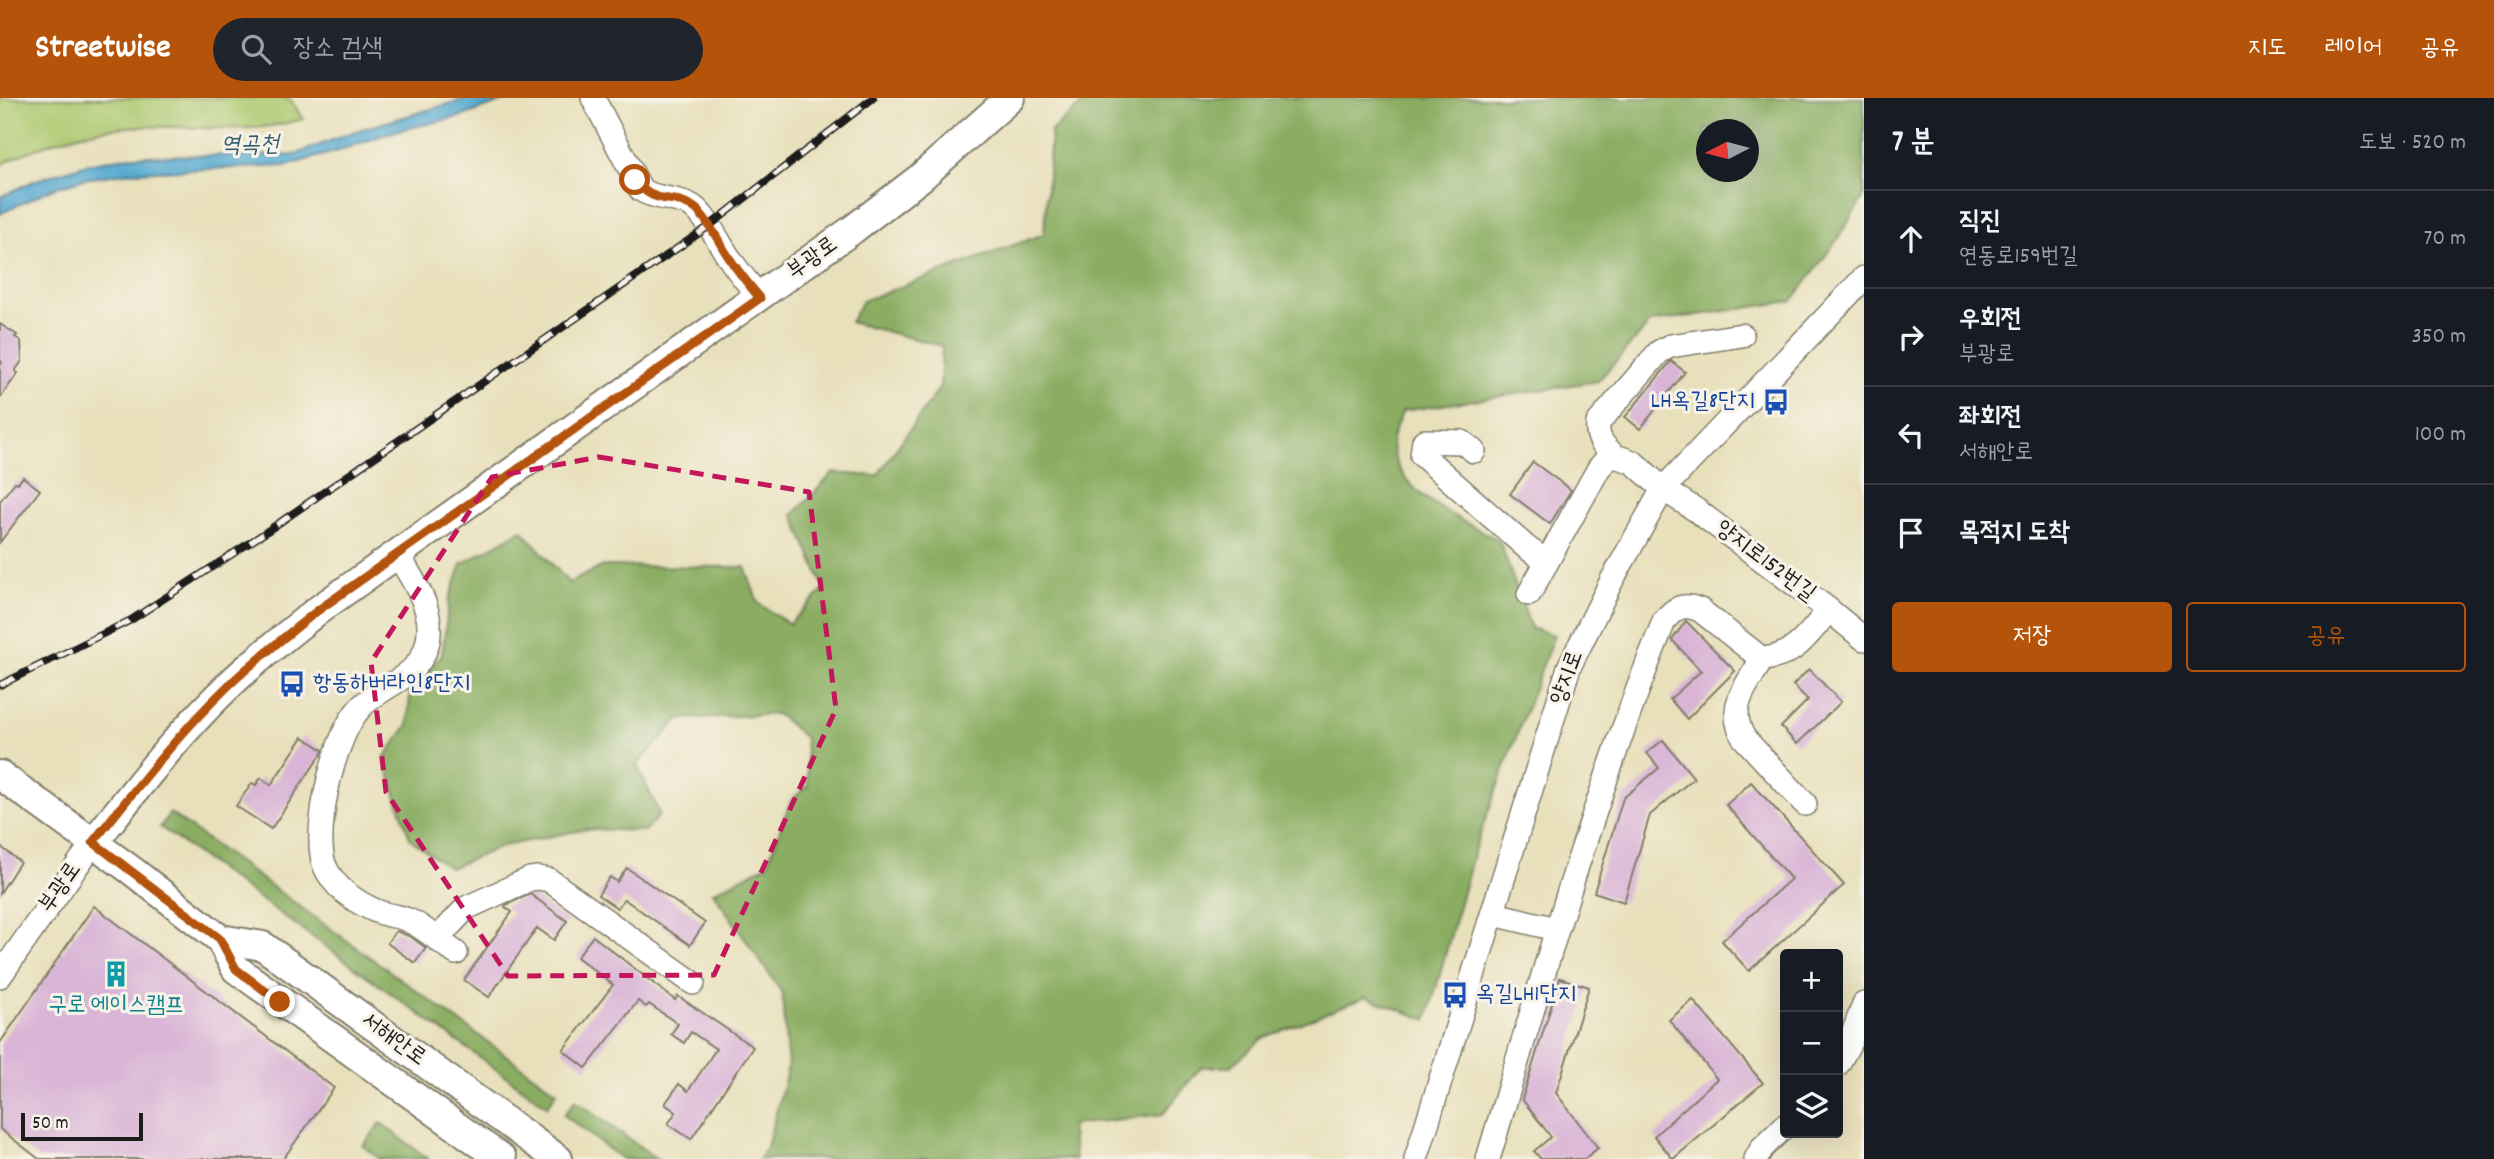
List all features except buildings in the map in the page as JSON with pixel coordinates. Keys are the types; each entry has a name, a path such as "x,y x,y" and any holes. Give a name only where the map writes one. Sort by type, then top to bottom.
{"main road":[{"name":"부광로","path":"93,842 161,758 227,686 317,611 760,298 920,178 1010,98"},
{"name":"서해안로","path":"0,775 220,939 236,969 502,1159"},
{"name":"서해안로","path":"220,939 263,946 558,1159"}],"street":[{"path":"597,105 641,190 695,208 760,298"},
{"name":"양지로","path":"1416,1159 1569,667 1612,580 1663,489 1864,278"},
{"path":"1528,594 1599,468 1606,460 1615,456 1600,442 1598,423 1659,352 1670,346 1742,335"},
{"path":"1475,452 1462,442 1424,440 1422,455 1526,547 1547,562"},
{"name":"양지로152번길","path":"1615,456 1633,462 1663,489 1696,510 1864,639"},
{"path":"398,555 421,593 427,613 427,647 420,662 409,674 371,698 350,722 338,749 322,811 322,856 327,871 339,887 373,910 415,923 456,953"},
{"path":"1488,1159 1556,929 1628,711 1664,621 1679,606 1690,606 1700,610 1762,659 1784,656 1795,649 1829,610"},
{"path":"1762,659 1736,706 1738,727 1744,738 1805,804"},
{"name":"부광로","path":"0,976 93,842"},
{"path":"437,939 466,908 538,877 549,880 693,983"},
{"path":"1494,914 1556,929"},
{"path":"1843,1055 1864,1004"},
{"path":"1756,1159 1762,1148 1780,1131"}],"highlighted area":[{"path":"599,457 809,492 836,709 714,975 508,976 386,792 371,662 492,477"}],"green space":[{"path":"0,98 282,98 290,99 303,119 253,128 152,126 101,130 49,144 0,165"},
{"path":"1123,98 1864,98 1864,196 1837,240 1792,301 1651,322 1598,381 1403,411 1394,430 1392,442 1395,460 1404,476 1432,502 1499,540 1531,628 1554,635 1476,845 1427,1020 1366,997 1263,1038 1230,1067 1201,1067 1163,1114 1071,1125 1075,1159 759,1159 767,1147 788,1067 782,993 713,892 767,865 791,800 808,786 805,738 777,714 679,719 637,765 660,815 644,831 587,829 503,846 450,868 410,839 384,758 408,725 410,689 442,655 449,600 462,564 522,530 569,583 603,566 745,567 758,603 789,624 825,589 793,515 833,473 877,476 940,387 942,346 850,322 862,301 1044,234 1051,131 1086,100"},
{"path":"170,813 557,1092 547,1106 160,827"},
{"path":"575,1100 657,1159 622,1159 564,1115"},
{"path":"381,1123 428,1159 380,1159 363,1146"}],"water":[{"path":"469,98 512,98 463,116 392,132 285,166 131,172 84,179 51,189 0,214 0,197 36,180 87,164 131,156 294,155 355,131"}],"railway":[{"path":"0,685 131,620 263,534 708,227 873,98"}],"place":[{"name":"LH옥길8단지","path":"1776,402"},
{"name":"항동하버라인8단지","path":"292,684"},
{"name":"구로 에이스캠프","path":"116,974"},
{"name":"옥길LH1단지","path":"1455,995"}],"route":[{"path":"280,1002 236,969 220,939 93,842 189,725 227,686 269,650 317,611 760,298 695,208 683,202 650,195 641,190 635,180"}],"water label":[{"name":"역곡천","path":"250,146"}]}
